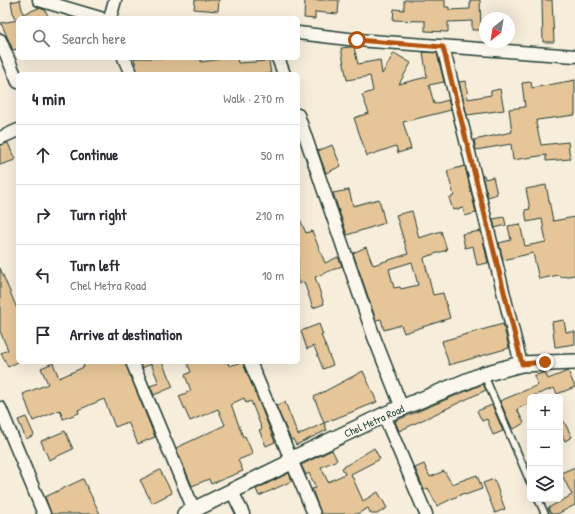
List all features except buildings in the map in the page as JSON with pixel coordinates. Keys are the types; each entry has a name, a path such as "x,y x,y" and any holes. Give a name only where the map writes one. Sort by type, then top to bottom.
{"street":[{"path":"39,0 93,16"},
{"path":"110,16 114,0"},
{"path":"300,33 357,40 575,56"},
{"path":"0,40 16,77"},
{"path":"443,47 522,364"},
{"path":"125,60 130,72"},
{"path":"279,60 283,72"},
{"path":"300,121 374,337 402,408"},
{"path":"0,138 16,131"},
{"name":"Chel Metra Road","path":"190,512 287,464 290,460 384,415 484,374 522,364 575,362"},
{"path":"133,364 190,512"},
{"path":"251,364 314,514"},
{"path":"0,408 44,514"},
{"path":"384,415 426,514"},
{"path":"232,491 243,514"}],"lane":[{"path":"484,374 527,475"},
{"path":"539,502 545,514"}],"route":[{"path":"357,40 443,47 522,364 545,362"}]}
